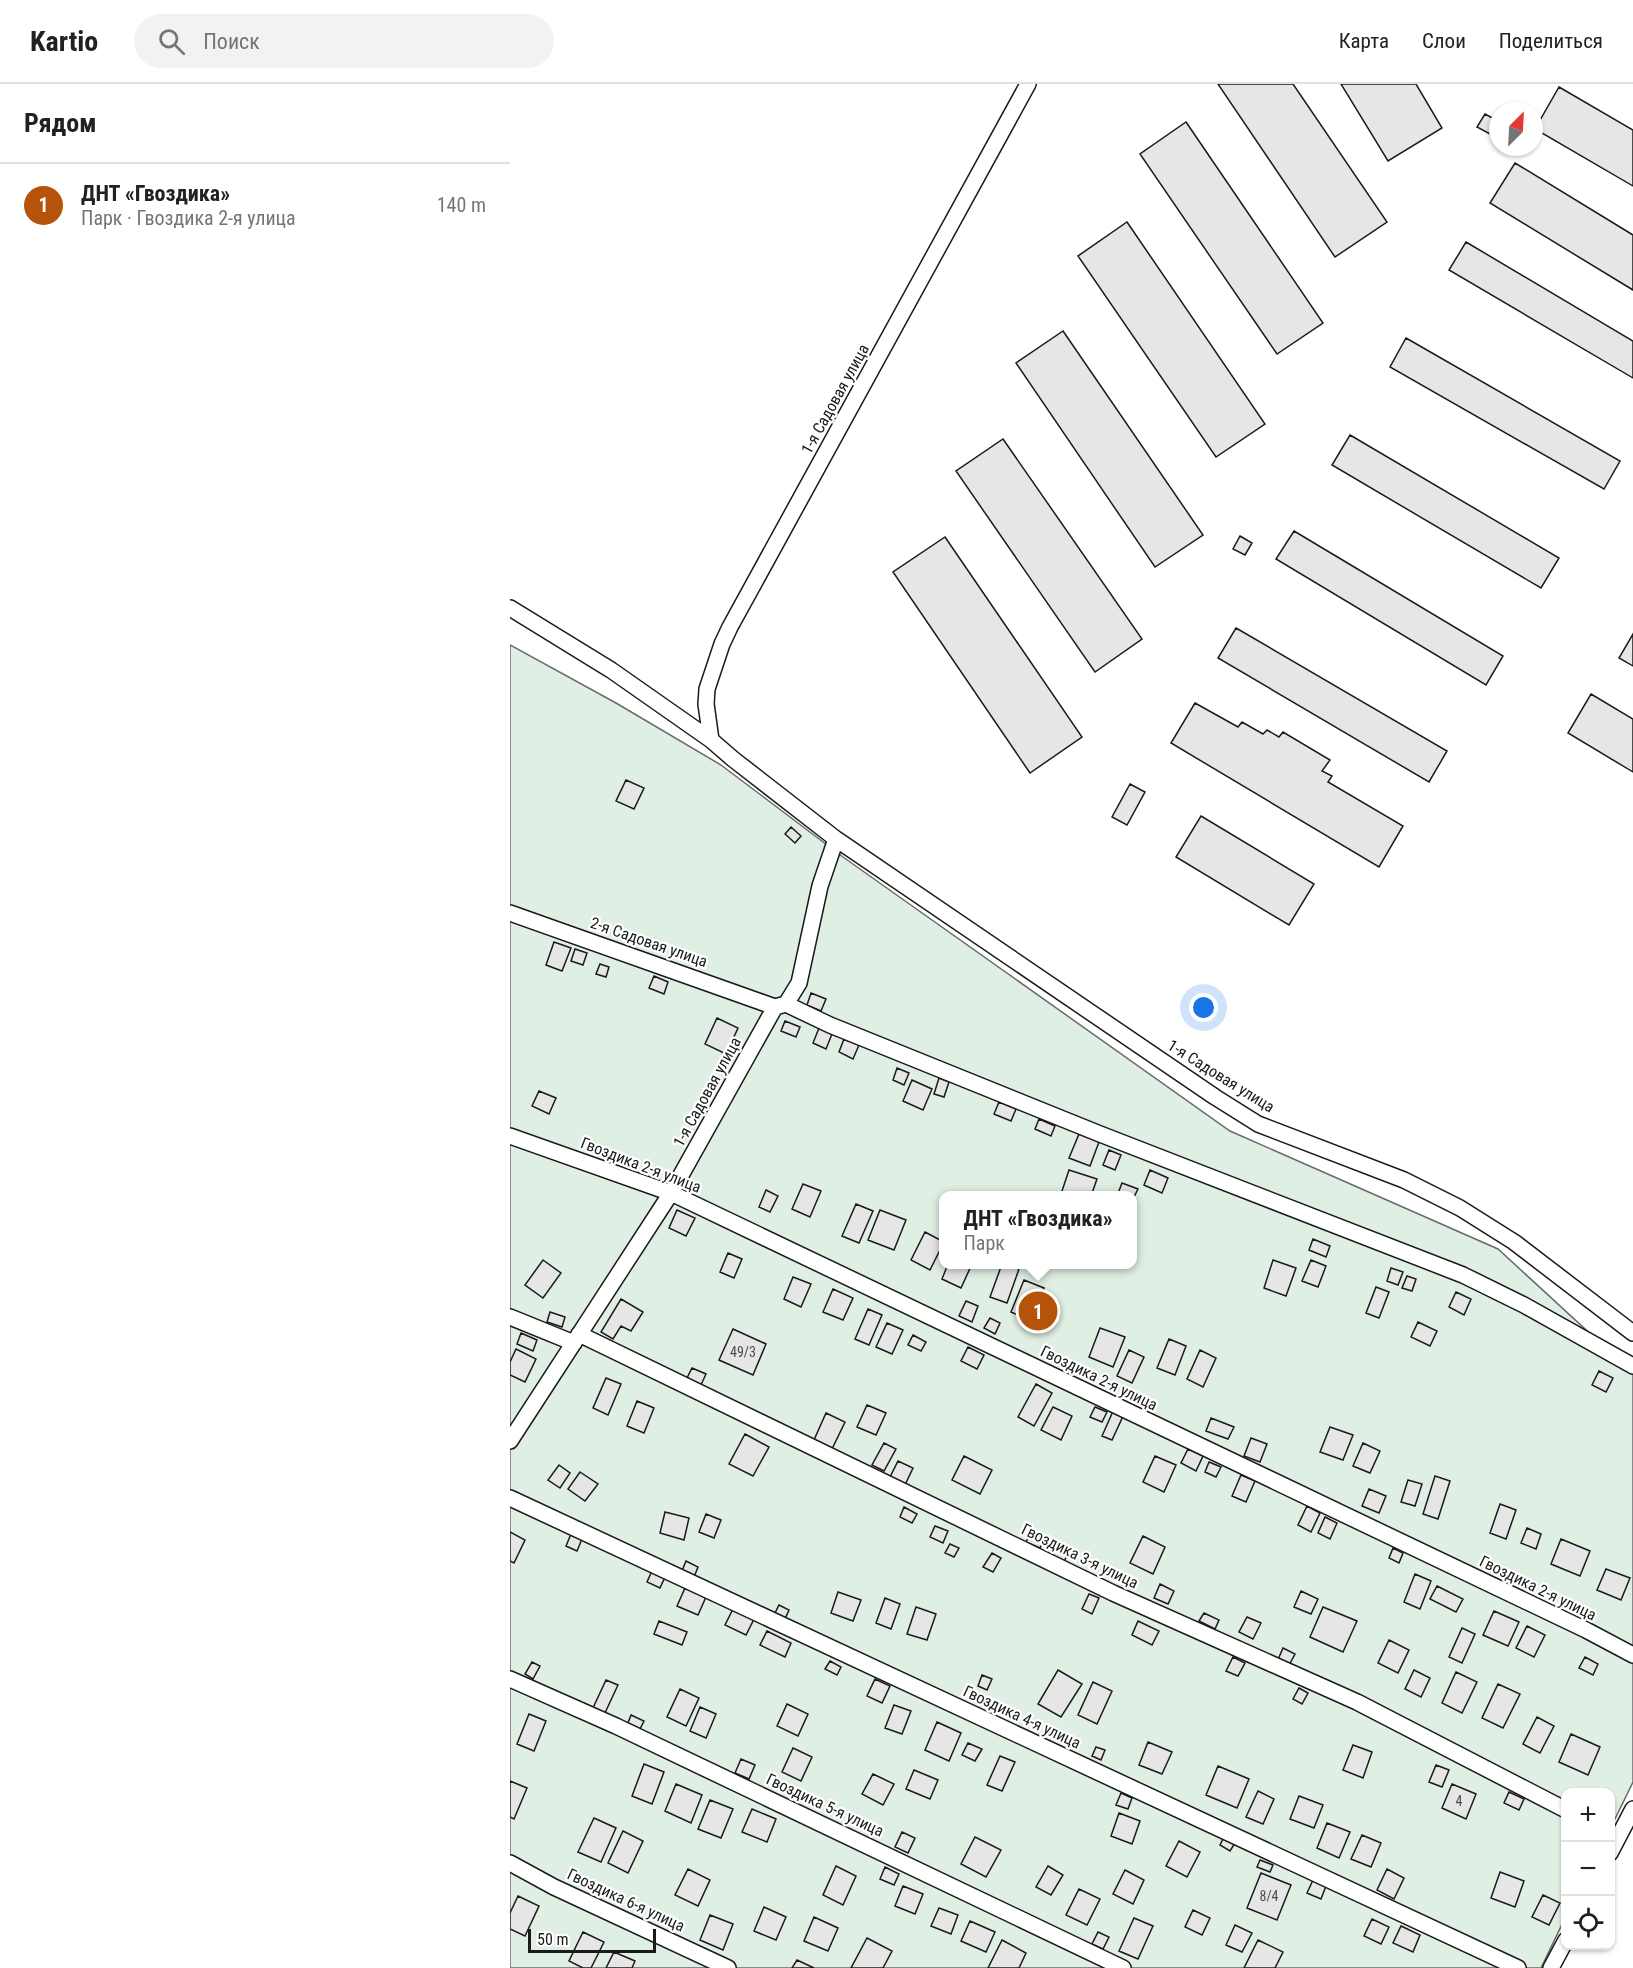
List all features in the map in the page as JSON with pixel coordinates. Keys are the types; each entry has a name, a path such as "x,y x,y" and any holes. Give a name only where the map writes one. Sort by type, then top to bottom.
{"street":[{"name":"1-я Садовая улица","path":"711,740 706,705 707,689 730,627 1028,84"},
{"name":"1-я Садовая улица","path":"510,608 611,670 711,740 836,839 1258,1124 1404,1180 1460,1208 1514,1242 1633,1333"},
{"name":"1-я Садовая улица","path":"510,1441 671,1193 780,1006 799,983 820,886 836,839"},
{"name":"2-я Садовая улица","path":"510,913 830,1025 1100,1134 1462,1275 1524,1305 1633,1366"},
{"name":"Гвоздика 2-я улица","path":"510,1136 671,1193 1586,1630 1633,1655"},
{"name":"Гвоздика 3-я улица","path":"510,1317 577,1339 1113,1593 1357,1702 1561,1807"},
{"name":"Гвоздика 4-я улица","path":"510,1498 1518,1968"},
{"name":"Гвоздика 5-я улица","path":"510,1679 627,1731 1124,1968"},
{"path":"1615,1834 1633,1809"},
{"name":"Гвоздика 6-я улица","path":"510,1863 554,1887 728,1968"},
{"path":"1551,1968 1561,1949"}],"green space":[{"path":"510,645 616,703 721,765 843,857 1230,1131 1498,1249 1633,1373 1633,1782 1615,1819 1615,1788 1561,1788 1561,1926 1541,1968 510,1968"}],"building":[{"path":"1218,84 1293,84 1387,222 1335,257"},
{"path":"1341,84 1416,84 1442,128 1388,161"},
{"path":"1559,87 1633,130 1633,186 1543,134 1543,115"},
{"path":"1485,114 1489,116 1489,133 1477,127"},
{"path":"1186,122 1323,323 1277,354 1140,154"},
{"path":"1515,163 1633,235 1633,290 1490,203"},
{"path":"1127,222 1265,424 1216,457 1078,256"},
{"path":"1466,242 1633,341 1633,378 1449,270"},
{"path":"1063,331 1203,535 1155,567 1016,363"},
{"path":"1406,338 1620,461 1604,489 1390,367"},
{"path":"1350,435 1559,558 1541,588 1332,465"},
{"path":"1003,439 1142,639 1095,672 956,471"},
{"path":"1294,531 1503,656 1486,685 1276,559"},
{"path":"1240,536 1252,543 1245,555 1233,549"},
{"path":"945,537 1082,737 1030,773 893,572"},
{"path":"1236,628 1447,751 1429,782 1218,658"},
{"path":"1633,634 1633,666 1619,658"},
{"path":"1591,694 1633,719 1633,772 1568,733"},
{"path":"1195,703 1238,727 1242,722 1263,734 1267,730 1279,737 1283,732 1330,760 1322,771 1332,776 1328,782 1403,826 1379,867 1171,743"},
{"path":"626,780 644,788 634,809 616,801"},
{"path":"1130,784 1145,792 1127,825 1112,817"},
{"path":"1201,816 1314,884 1289,925 1176,857"},
{"path":"791,827 801,836 795,843 785,834"},
{"path":"554,942 571,948 562,971 546,965"},
{"path":"575,949 587,953 583,965 571,961"},
{"path":"600,964 609,967 606,977 596,974"},
{"path":"654,976 668,982 664,994 649,988"},
{"path":"811,993 826,999 821,1011 807,1005"},
{"path":"717,1018 738,1028 726,1054 705,1044"},
{"path":"785,1021 800,1027 796,1037 781,1031"},
{"path":"819,1028 832,1034 826,1049 813,1043"},
{"path":"844,1039 859,1045 853,1059 839,1052"},
{"path":"897,1068 909,1073 904,1085 893,1080"},
{"path":"939,1078 949,1082 944,1097 934,1094"},
{"path":"912,1080 932,1089 923,1110 903,1101"},
{"path":"539,1091 556,1098 549,1114 532,1106"},
{"path":"999,1102 1016,1109 1011,1121 994,1114"},
{"path":"1039,1119 1055,1126 1051,1136 1035,1129"},
{"path":"1079,1134 1099,1142 1090,1166 1069,1158"},
{"path":"1109,1150 1121,1155 1115,1170 1103,1165"},
{"path":"1069,1170 1097,1179 1093,1191 1062,1191"},
{"path":"1150,1170 1168,1178 1162,1193 1144,1185"},
{"path":"1122,1183 1138,1189 1137,1191 1119,1191"},
{"path":"803,1184 821,1191 810,1217 792,1209"},
{"path":"766,1190 778,1196 770,1212 759,1207"},
{"path":"856,1204 873,1211 859,1243 842,1236"},
{"path":"677,1210 695,1218 686,1236 669,1228"},
{"path":"880,1210 906,1220 894,1250 868,1240"},
{"path":"925,1232 939,1239 939,1252 930,1270 911,1260"},
{"path":"1313,1239 1330,1246 1326,1257 1309,1250"},
{"path":"728,1253 742,1259 734,1278 720,1272"},
{"path":"543,1260 561,1273 543,1298 525,1285"},
{"path":"1273,1260 1296,1268 1286,1296 1264,1288"},
{"path":"1311,1260 1326,1266 1318,1287 1302,1281"},
{"path":"1391,1268 1403,1272 1398,1285 1387,1281"},
{"path":"946,1269 970,1269 961,1288 942,1279"},
{"path":"1000,1269 1019,1269 1007,1303 990,1297"},
{"path":"1407,1276 1416,1279 1412,1291 1402,1288"},
{"path":"793,1277 811,1284 801,1307 784,1299"},
{"path":"1024,1280 1044,1288 1030,1320 1011,1312"},
{"path":"1376,1287 1389,1292 1379,1318 1366,1313"},
{"path":"833,1289 853,1298 843,1320 823,1312"},
{"path":"1456,1292 1471,1299 1464,1315 1449,1307"},
{"path":"621,1299 643,1312 631,1331 621,1326 613,1339 601,1332"},
{"path":"966,1301 978,1306 972,1322 959,1316"},
{"path":"868,1309 882,1315 869,1345 855,1339"},
{"path":"550,1312 565,1317 562,1327 547,1322"},
{"path":"990,1318 1000,1323 995,1334 984,1328"},
{"path":"1418,1322 1437,1331 1430,1346 1411,1337"},
{"path":"887,1323 903,1330 892,1354 876,1347"},
{"path":"1100,1328 1125,1337 1113,1367 1089,1357"},
{"path":"733,1329 766,1344 753,1375 719,1360"},
{"path":"521,1333 537,1340 533,1351 517,1344"},
{"path":"913,1335 926,1342 921,1351 908,1345"},
{"path":"1169,1339 1186,1346 1175,1375 1157,1368"},
{"path":"968,1347 984,1355 977,1369 961,1361"},
{"path":"516,1349 536,1359 525,1382 510,1375 510,1362"},
{"path":"1129,1350 1144,1357 1132,1383 1117,1376"},
{"path":"1200,1350 1216,1358 1203,1387 1187,1379"},
{"path":"692,1368 706,1374 700,1387 686,1380"},
{"path":"1599,1371 1613,1378 1606,1392 1592,1385"},
{"path":"606,1378 621,1384 608,1415 593,1408"},
{"path":"1036,1384 1052,1393 1034,1426 1018,1417"},
{"path":"637,1401 654,1408 644,1433 627,1426"},
{"path":"867,1405 886,1413 876,1435 857,1427"},
{"path":"1053,1407 1072,1416 1061,1440 1041,1430"},
{"path":"1095,1407 1107,1412 1102,1422 1090,1417"},
{"path":"1114,1409 1124,1414 1112,1440 1102,1436"},
{"path":"826,1413 845,1422 832,1449 814,1440"},
{"path":"1211,1418 1234,1427 1228,1439 1206,1431"},
{"path":"1330,1427 1353,1435 1343,1460 1320,1452"},
{"path":"745,1434 769,1447 753,1476 729,1464"},
{"path":"1251,1438 1267,1444 1260,1462 1244,1456"},
{"path":"884,1443 896,1449 884,1471 872,1465"},
{"path":"1363,1443 1380,1451 1370,1473 1353,1466"},
{"path":"1188,1449 1203,1456 1196,1471 1181,1463"},
{"path":"964,1456 992,1470 980,1494 952,1480"},
{"path":"1155,1456 1176,1465 1164,1492 1143,1482"},
{"path":"898,1461 913,1468 904,1487 889,1479"},
{"path":"1209,1462 1221,1467 1216,1477 1205,1472"},
{"path":"559,1465 570,1473 560,1488 548,1480"},
{"path":"580,1472 598,1484 585,1501 568,1489"},
{"path":"1241,1475 1255,1481 1246,1502 1232,1496"},
{"path":"1435,1476 1450,1481 1438,1519 1423,1514"},
{"path":"1408,1480 1422,1484 1415,1506 1401,1502"},
{"path":"1369,1489 1386,1496 1379,1513 1362,1506"},
{"path":"1500,1504 1516,1510 1506,1539 1490,1533"},
{"path":"1307,1506 1320,1513 1311,1532 1298,1525"},
{"path":"904,1507 917,1514 912,1523 900,1517"},
{"path":"665,1512 689,1518 684,1540 660,1533"},
{"path":"706,1514 721,1520 714,1538 699,1532"},
{"path":"1325,1517 1337,1523 1330,1539 1318,1533"},
{"path":"935,1526 948,1531 943,1543 930,1537"},
{"path":"1527,1528 1541,1534 1536,1549 1521,1543"},
{"path":"510,1532 525,1540 514,1563 510,1561"},
{"path":"571,1534 582,1539 577,1551 566,1546"},
{"path":"1030,1534 1044,1540 1040,1548 1026,1542"},
{"path":"1143,1536 1165,1547 1153,1574 1130,1563"},
{"path":"1051,1539 1070,1548 1064,1562 1045,1552"},
{"path":"1561,1539 1590,1551 1580,1576 1551,1564"},
{"path":"950,1544 959,1548 954,1557 945,1553"},
{"path":"1393,1548 1403,1553 1399,1563 1389,1558"},
{"path":"992,1553 1001,1558 993,1572 983,1567"},
{"path":"686,1561 698,1567 694,1577 682,1571"},
{"path":"1606,1569 1630,1578 1621,1600 1597,1590"},
{"path":"652,1571 665,1577 660,1588 647,1582"},
{"path":"1415,1574 1431,1581 1420,1609 1404,1602"},
{"path":"1160,1584 1174,1591 1168,1604 1154,1598"},
{"path":"1437,1586 1463,1599 1456,1612 1430,1599"},
{"path":"685,1588 706,1597 698,1615 677,1606"},
{"path":"1301,1591 1318,1599 1311,1614 1294,1607"},
{"path":"838,1592 861,1600 853,1621 831,1613"},
{"path":"1089,1594 1099,1598 1092,1614 1082,1609"},
{"path":"885,1598 900,1604 891,1629 876,1623"},
{"path":"779,1605 789,1610 784,1621 774,1615"},
{"path":"916,1607 936,1614 927,1640 907,1634"},
{"path":"1323,1607 1357,1621 1343,1652 1310,1637"},
{"path":"733,1609 754,1619 746,1635 725,1625"},
{"path":"1494,1611 1519,1622 1508,1646 1483,1635"},
{"path":"1204,1613 1219,1620 1215,1629 1199,1621"},
{"path":"1247,1617 1261,1623 1253,1639 1239,1632"},
{"path":"659,1621 687,1632 682,1645 654,1634"},
{"path":"1138,1621 1159,1631 1152,1645 1132,1635"},
{"path":"1527,1626 1545,1635 1534,1657 1516,1648"},
{"path":"1462,1628 1475,1634 1462,1663 1449,1657"},
{"path":"767,1631 791,1643 785,1657 760,1645"},
{"path":"1389,1640 1409,1650 1398,1673 1378,1663"},
{"path":"1283,1648 1295,1654 1288,1667 1277,1662"},
{"path":"1233,1657 1245,1663 1238,1676 1226,1671"},
{"path":"1585,1657 1598,1664 1593,1675 1579,1668"},
{"path":"830,1661 841,1667 837,1675 825,1669"},
{"path":"532,1662 540,1666 533,1679 525,1674"},
{"path":"1058,1670 1082,1684 1061,1717 1038,1704"},
{"path":"1414,1670 1430,1678 1421,1697 1405,1689"},
{"path":"1456,1672 1477,1682 1462,1713 1442,1703"},
{"path":"982,1675 992,1679 987,1690 978,1686"},
{"path":"875,1679 890,1686 882,1703 867,1696"},
{"path":"606,1680 618,1685 604,1715 592,1710"},
{"path":"1093,1682 1112,1691 1097,1724 1078,1715"},
{"path":"1498,1684 1520,1694 1503,1728 1482,1718"},
{"path":"1299,1688 1308,1693 1302,1704 1293,1699"},
{"path":"680,1689 699,1698 686,1726 667,1717"},
{"path":"787,1704 808,1714 798,1736 777,1726"},
{"path":"894,1705 911,1711 902,1734 885,1728"},
{"path":"700,1707 716,1714 706,1738 690,1731"},
{"path":"529,1714 546,1721 534,1751 517,1744"},
{"path":"631,1715 644,1721 640,1729 628,1723"},
{"path":"1537,1717 1554,1726 1540,1753 1523,1744"},
{"path":"937,1722 961,1733 949,1761 925,1750"},
{"path":"1571,1734 1600,1747 1588,1775 1559,1762"},
{"path":"1148,1742 1172,1752 1162,1774 1139,1765"},
{"path":"968,1743 982,1749 975,1761 962,1755"},
{"path":"1353,1745 1372,1752 1363,1778 1343,1770"},
{"path":"1096,1747 1105,1750 1101,1760 1092,1756"},
{"path":"793,1748 812,1757 801,1781 782,1772"},
{"path":"1000,1756 1015,1762 1002,1791 987,1785"},
{"path":"741,1759 755,1765 749,1779 735,1773"},
{"path":"644,1764 664,1772 652,1804 632,1796"},
{"path":"1436,1765 1449,1770 1442,1787 1429,1782"},
{"path":"1218,1766 1249,1779 1237,1808 1206,1795"},
{"path":"914,1770 938,1780 930,1799 906,1789"},
{"path":"873,1774 894,1784 883,1805 862,1794"},
{"path":"510,1781 527,1788 514,1819 510,1817"},
{"path":"676,1784 702,1795 691,1823 665,1811"},
{"path":"1452,1784 1476,1794 1466,1819 1442,1808"},
{"path":"1258,1791 1274,1799 1263,1824 1246,1817"},
{"path":"1509,1792 1524,1799 1519,1810 1504,1803"},
{"path":"1121,1793 1132,1798 1128,1809 1116,1805"},
{"path":"1299,1796 1323,1805 1314,1828 1290,1819"},
{"path":"710,1800 733,1809 721,1838 698,1829"},
{"path":"752,1809 776,1819 767,1842 742,1832"},
{"path":"1119,1813 1140,1821 1132,1844 1111,1836"},
{"path":"594,1818 616,1828 601,1862 578,1852"},
{"path":"1327,1823 1350,1832 1339,1858 1317,1848"},
{"path":"623,1831 643,1841 628,1873 608,1863"},
{"path":"902,1832 915,1838 908,1853 895,1847"},
{"path":"1362,1835 1381,1843 1371,1867 1351,1859"},
{"path":"975,1837 1001,1850 986,1877 961,1864"},
{"path":"1224,1837 1235,1843 1230,1851 1220,1845"},
{"path":"1179,1841 1200,1852 1187,1877 1166,1866"},
{"path":"1260,1860 1273,1865 1270,1872 1257,1867"},
{"path":"836,1866 856,1876 843,1905 823,1895"},
{"path":"1048,1866 1063,1875 1051,1895 1036,1887"},
{"path":"885,1867 899,1874 894,1885 880,1879"},
{"path":"688,1869 710,1880 698,1906 675,1895"},
{"path":"1387,1869 1404,1878 1394,1899 1377,1890"},
{"path":"1125,1870 1144,1880 1133,1904 1113,1894"},
{"path":"1500,1872 1524,1881 1515,1907 1491,1898"},
{"path":"1261,1873 1291,1885 1277,1920 1247,1908"},
{"path":"1313,1880 1326,1886 1321,1899 1307,1893"},
{"path":"903,1886 923,1894 915,1914 895,1906"},
{"path":"1079,1889 1100,1899 1087,1925 1066,1915"},
{"path":"1543,1895 1560,1903 1549,1925 1532,1917"},
{"path":"518,1896 539,1906 525,1936 510,1929 510,1913"},
{"path":"764,1907 786,1917 776,1940 754,1931"},
{"path":"939,1908 958,1915 951,1934 931,1926"},
{"path":"1193,1910 1210,1918 1202,1935 1185,1927"},
{"path":"710,1915 733,1924 723,1950 700,1940"},
{"path":"814,1917 838,1928 828,1951 804,1941"},
{"path":"1134,1918 1153,1926 1138,1959 1119,1951"},
{"path":"1372,1919 1389,1927 1381,1944 1364,1936"},
{"path":"970,1921 995,1932 986,1952 961,1941"},
{"path":"1235,1925 1252,1933 1242,1952 1226,1945"},
{"path":"1401,1926 1420,1935 1413,1952 1393,1943"},
{"path":"583,1932 604,1942 591,1968 583,1968 569,1961"},
{"path":"1098,1932 1109,1937 1103,1949 1092,1944"},
{"path":"867,1938 892,1951 883,1968 851,1968"},
{"path":"1002,1940 1026,1953 1019,1968 988,1968"},
{"path":"1258,1940 1283,1952 1275,1968 1244,1968"},
{"path":"614,1952 635,1961 632,1968 606,1968"},
{"path":"797,1960 814,1968 792,1968"}],"place":[{"name":"ДНТ «Гвоздика»","path":"1038,1311"}]}
